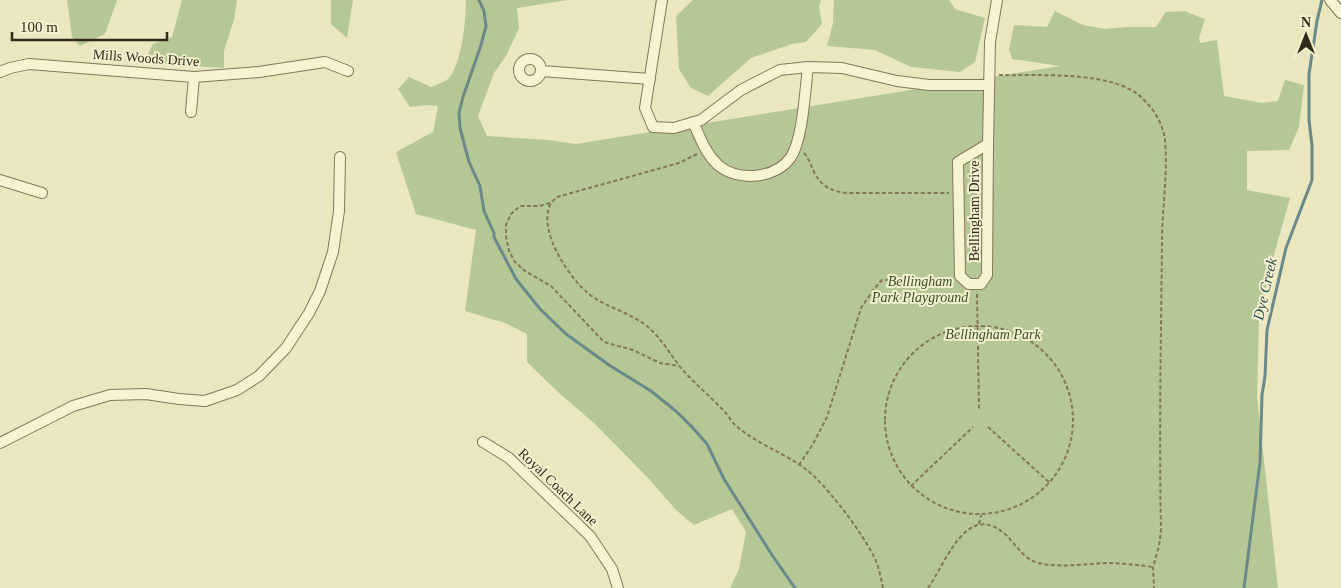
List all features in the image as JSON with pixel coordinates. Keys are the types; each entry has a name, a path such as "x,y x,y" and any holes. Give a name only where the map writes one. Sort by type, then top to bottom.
{"street":[{"path":"662,0 645,108 653,127 674,128 701,120 741,90 780,70 808,67 842,68 897,82 929,85 990,80"},
{"name":"Bellingham Drive","path":"988,144 958,162 960,276 969,284 981,284 987,276 990,42 997,0"},
{"path":"1330,0 1341,13"},
{"name":"Mills Woods Drive","path":"0,72 29,64 194,76 260,72 325,62 348,71"},
{"path":"692,122 705,149 719,166 735,174 754,176 771,172 791,157 796,146 808,67"},
{"path":"541,70 650,79"},
{"path":"191,112 194,76"},
{"path":"0,443 73,406 110,396 146,394 205,401 237,390 258,376 286,348 309,313 320,291 333,252 340,211 340,156"},
{"path":"0,180 42,192"},
{"name":"Royal Coach Lane","path":"483,442 509,458 590,536 612,568 618,588"}],"path":[{"path":"990,80 1096,77 1130,89 1141,96 1153,109 1160,123 1165,139 1162,229 1161,530 1153,567 1154,588"},
{"path":"796,146 810,159 816,175 825,186 834,192 958,193"},
{"path":"680,366 673,367 660,363 634,350 604,342 551,286 515,262 508,251 506,225 511,214 520,206 539,206 550,203 557,197 567,193 688,160 705,149"},
{"path":"550,203 547,216 549,233 561,260 570,274 588,293 602,302 637,318 650,328 680,366 733,422 756,440 814,476 828,491 876,560 883,588"},
{"path":"799,465 813,444 827,417 861,308 882,280 889,280"},
{"path":"977,284 979,410"},
{"path":"977,326 1011,331 1026,338 1040,348 1062,373 1073,405 1074,422 1068,455 1050,483 1026,503 1012,509 981,515 965,514 943,507 923,496 900,473 892,458 884,425 885,408 889,392 895,376 904,362 929,340 944,332 977,326"},
{"path":"911,486 973,427"},
{"path":"988,428 1050,483"},
{"path":"979,524 981,515"},
{"path":"928,588 958,538 968,529 979,524 1000,530 1026,557 1052,566 1106,563 1153,567"}],"green space":[{"path":"67,0 117,0 105,34 80,46 72,37"},
{"path":"182,0 237,0 234,20 224,51 224,68 144,62 153,44 172,37"},
{"path":"331,0 353,0 347,38 331,24"},
{"name":"Bellingham Park","path":"466,0 568,0 517,8 519,28 506,56 494,73 478,116 487,136 576,144 1060,66 1012,59 1009,49 1014,25 1047,27 1055,11 1083,25 1105,29 1156,27 1166,12 1184,11 1205,19 1199,38 1200,43 1217,40 1224,96 1262,103 1278,101 1285,80 1304,85 1299,127 1289,150 1247,151 1247,190 1290,198 1270,269 1259,319 1257,397 1278,588 730,588 739,569 746,532 732,509 694,525 676,510 650,480 595,424 527,362 527,334 505,323 465,311 476,230 416,214 396,152 433,132 438,106 410,107 398,89 409,77 431,87 449,78 460,52"},
{"path":"693,0 821,0 819,6 822,24 806,42 792,44 751,58 708,96 691,88 679,69 676,16"},
{"path":"834,0 949,0 955,9 985,18 975,62 960,72 911,67 875,50 827,46 833,23"}],"waterway":[{"path":"479,0 484,11 486,26 463,97 459,113 460,128 469,162 480,186 484,211 494,237 516,279 540,309 566,334 609,365 651,391 692,427 707,444 724,479 795,588"},
{"name":"Dye Creek","path":"1244,588 1260,462 1262,395 1265,376 1267,330 1286,248 1312,180 1309,74 1322,0"}],"park label":[{"name":"Bellingham Park Playground","path":"920,290"}]}
